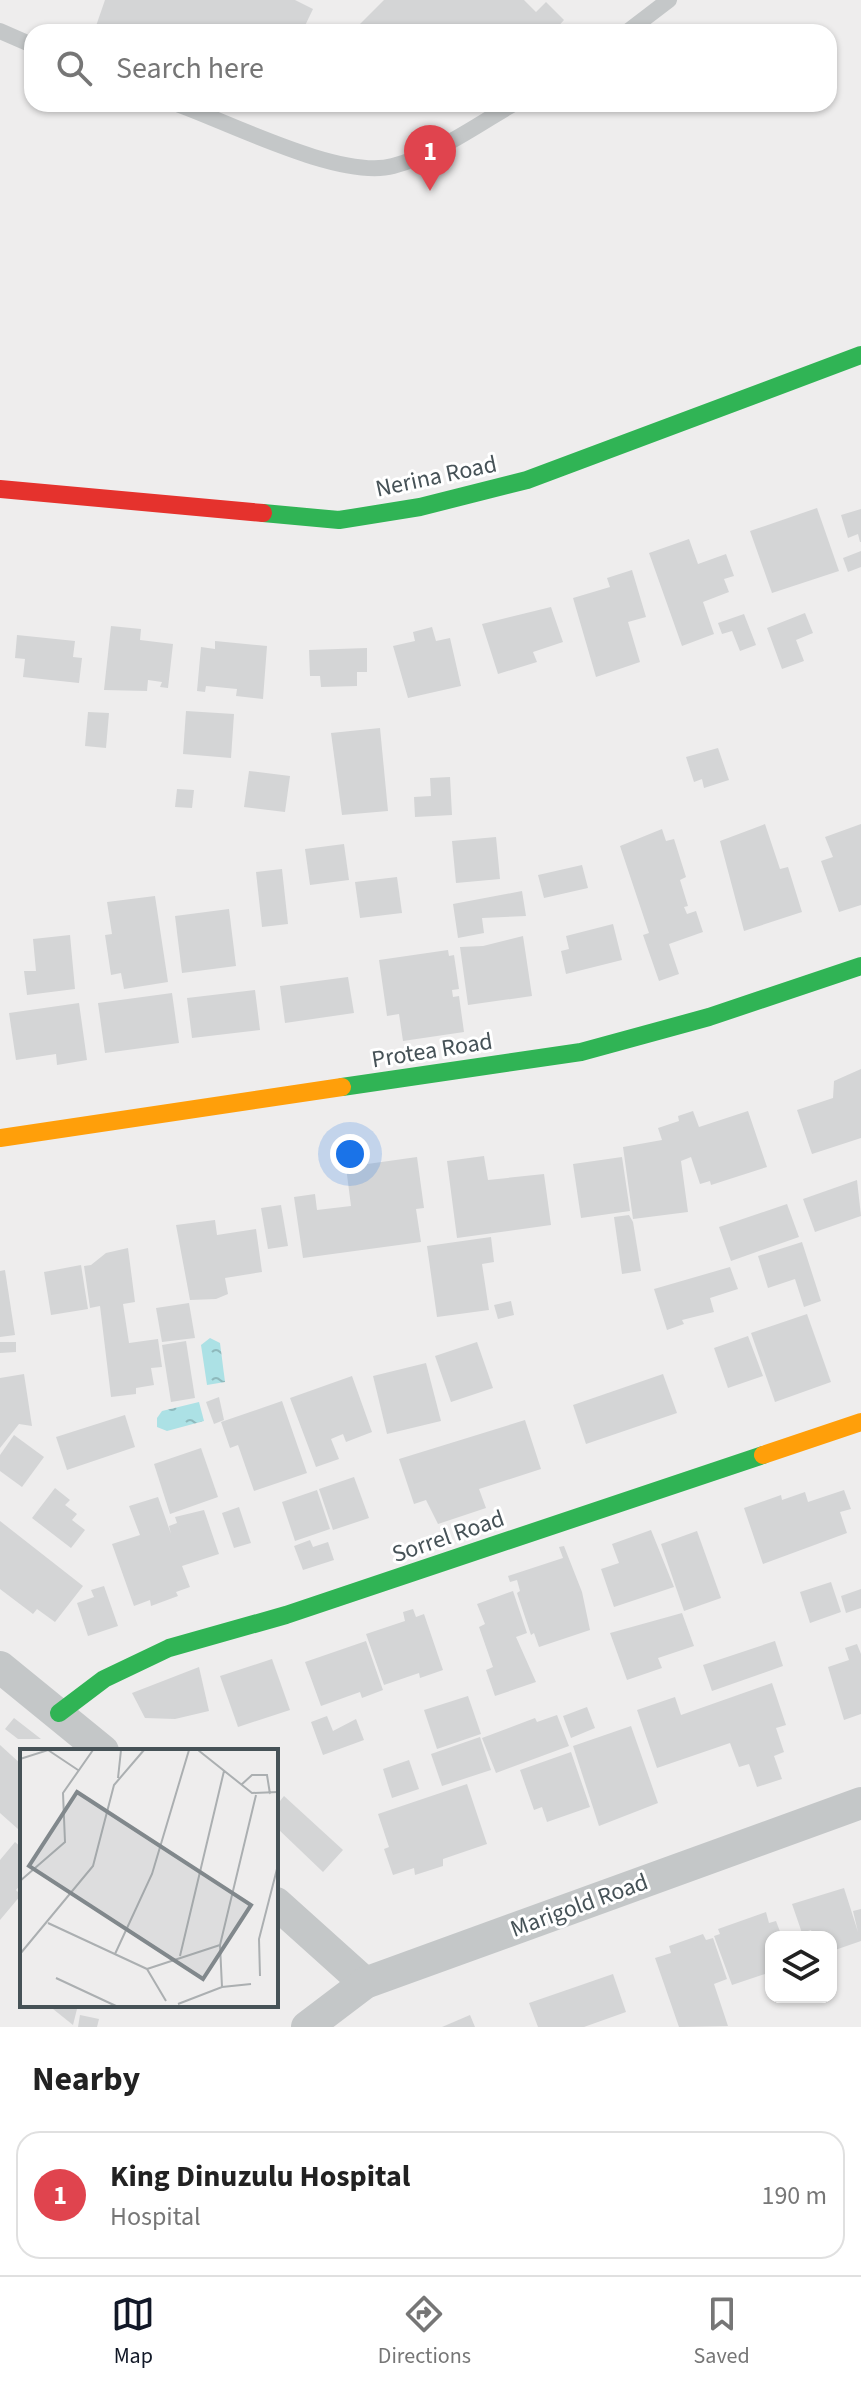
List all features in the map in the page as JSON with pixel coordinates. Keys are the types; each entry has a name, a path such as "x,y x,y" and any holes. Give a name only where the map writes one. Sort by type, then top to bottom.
{"street":[{"name":"Nerina Road","path":"0,489 339,520 406,510 527,480 861,355"},
{"name":"Protea Road","path":"0,1138 581,1052 709,1017 861,966"},
{"name":"Sorrel Road","path":"59,1713 129,1665 191,1642 286,1615 861,1422"},
{"path":"0,1667 101,1749"},
{"name":"Marigold Road","path":"307,2027 365,1983 861,1803"},
{"path":"278,1905 365,1983"}],"lane":[{"path":"638,24 669,0"},
{"path":"0,31 24,42"},
{"path":"197,112 310,156 353,167 390,167 415,159 499,112"}],"water":[{"path":"210,1338 220,1343 225,1382 207,1385 201,1345"},
{"path":"199,1402 204,1421 167,1431 157,1427 157,1418 162,1411"}],"building":[{"path":"105,0 295,0 313,9 306,24 97,24"},
{"path":"384,0 524,0 536,12 546,2 564,20 560,24 360,24"},
{"path":"817,508 839,571 772,593 750,531"},
{"path":"861,509 860,542 858,534 848,538 841,515"},
{"path":"689,539 698,564 726,554 734,576 724,579 729,592 703,602 714,634 682,646 649,553"},
{"path":"861,551 861,567 848,572 843,558"},
{"path":"632,570 646,617 628,622 640,662 596,677 573,598 610,587 607,578"},
{"path":"551,607 563,642 533,652 537,662 498,674 482,624"},
{"path":"805,613 813,633 796,640 804,661 782,669 767,628"},
{"path":"744,614 756,645 740,651 732,631 722,634 718,623"},
{"path":"111,626 141,629 140,640 173,644 168,688 160,687 162,682 148,680 147,691 104,690"},
{"path":"432,627 436,641 450,638 461,686 408,698 393,646 415,641 413,632"},
{"path":"17,635 75,641 73,657 82,658 79,683 23,677 25,659 15,658"},
{"path":"215,641 267,646 263,699 236,696 237,689 206,686 205,692 197,691 201,647 215,649"},
{"path":"367,648 367,672 357,672 357,686 321,687 320,676 310,676 309,650"},
{"path":"186,711 234,714 231,758 183,754"},
{"path":"88,712 109,713 106,748 85,746"},
{"path":"380,728 388,811 342,815 331,733"},
{"path":"718,748 729,780 704,788 702,779 694,782 686,757"},
{"path":"249,771 290,776 285,812 244,807"},
{"path":"450,777 452,815 415,817 414,797 431,796 430,778"},
{"path":"177,789 194,790 192,808 175,807"},
{"path":"765,824 780,869 788,867 802,912 744,931 720,841"},
{"path":"861,824 861,905 839,912 821,861 833,857 825,837"},
{"path":"662,829 666,841 674,839 686,877 680,880 688,906 684,907 687,914 696,911 703,932 669,944 679,974 659,981 643,935 649,933 620,846"},
{"path":"496,837 500,879 456,883 452,841"},
{"path":"344,844 349,880 310,885 305,849"},
{"path":"582,865 588,888 544,898 538,875"},
{"path":"282,869 288,924 262,927 256,872"},
{"path":"397,877 402,913 360,918 355,882"},
{"path":"522,891 526,916 482,918 484,933 458,938 453,904"},
{"path":"155,896 168,982 124,989 121,973 111,975 105,935 112,934 107,902"},
{"path":"229,909 236,966 182,973 175,916"},
{"path":"613,924 622,960 566,974 561,951 569,949 566,936"},
{"path":"70,935 75,989 27,995 24,971 36,971 33,939"},
{"path":"523,936 532,996 468,1005 460,947 483,946"},
{"path":"448,950 449,956 454,955 459,989 452,990 453,997 459,996 464,1032 403,1041 399,1014 387,1016 379,960"},
{"path":"348,977 354,1013 285,1023 280,986"},
{"path":"255,990 260,1030 192,1038 187,998"},
{"path":"172,993 179,1043 105,1053 98,1003"},
{"path":"79,1003 87,1060 57,1065 56,1054 16,1060 9,1013"},
{"path":"861,1069 861,1138 812,1154 797,1110 833,1098 834,1081"},
{"path":"693,1111 699,1127 748,1111 767,1167 711,1185 710,1181 700,1184 691,1157 681,1161 688,1212 633,1219 623,1147 662,1140 658,1128 679,1121 678,1116"},
{"path":"484,1156 488,1180 544,1174 551,1225 457,1238 447,1161"},
{"path":"417,1157 424,1208 416,1209 421,1242 303,1258 294,1197 315,1194 317,1210 351,1206 346,1167"},
{"path":"622,1157 630,1211 581,1218 573,1164"},
{"path":"857,1180 861,1216 815,1232 803,1199"},
{"path":"787,1204 799,1237 731,1261 719,1227"},
{"path":"281,1205 288,1246 268,1249 261,1208"},
{"path":"629,1215 633,1222 641,1271 622,1274 614,1217"},
{"path":"215,1220 217,1235 256,1229 262,1272 225,1278 228,1294 216,1299 190,1300 176,1225"},
{"path":"491,1237 494,1262 482,1264 489,1310 437,1317 427,1246"},
{"path":"802,1242 821,1301 804,1307 795,1279 768,1288 758,1256"},
{"path":"128,1248 135,1302 123,1304 129,1343 158,1339 162,1367 151,1368 154,1385 136,1388 136,1394 111,1397 100,1306 90,1308 84,1266 91,1265 106,1253"},
{"path":"81,1265 88,1309 51,1315 44,1272"},
{"path":"730,1267 738,1289 710,1298 714,1312 682,1320 684,1324 667,1330 654,1289"},
{"path":"5,1270 15,1335 0,1337 0,1271"},
{"path":"511,1301 514,1315 498,1319 494,1305"},
{"path":"189,1303 195,1338 162,1342 156,1308"},
{"path":"807,1314 831,1382 775,1402 751,1333"},
{"path":"748,1336 763,1376 728,1388 714,1348"},
{"path":"186,1341 195,1398 171,1402 162,1345"},
{"path":"0,1342 16,1342 16,1352 0,1353"},
{"path":"477,1342 493,1388 451,1402 435,1356"},
{"path":"426,1363 441,1421 387,1434 373,1376"},
{"path":"24,1374 32,1426 19,1424 0,1448 0,1378"},
{"path":"663,1374 677,1413 586,1444 573,1405"},
{"path":"352,1376 372,1432 346,1442 343,1434 331,1439 339,1459 316,1467 290,1398"},
{"path":"219,1397 224,1420 214,1424 206,1402"},
{"path":"282,1401 307,1473 254,1491 238,1445 230,1448 221,1422"},
{"path":"125,1415 135,1447 67,1470 56,1437"},
{"path":"525,1420 541,1469 479,1489 486,1508 438,1524 426,1500 414,1504 399,1459"},
{"path":"14,1435 44,1457 22,1487 0,1471 0,1455"},
{"path":"201,1448 218,1497 170,1514 154,1464"},
{"path":"354,1477 369,1518 333,1530 319,1489"},
{"path":"55,1488 70,1500 65,1505 77,1514 72,1520 85,1530 71,1548 32,1518"},
{"path":"317,1490 330,1529 295,1541 282,1502"},
{"path":"844,1490 851,1509 840,1512 847,1533 763,1564 744,1508 781,1495 782,1500 805,1492 808,1502"},
{"path":"158,1497 171,1534 169,1526 177,1523 175,1517 204,1510 219,1554 182,1566 190,1587 176,1592 178,1596 151,1606 150,1600 134,1606 112,1544 140,1535 129,1506"},
{"path":"239,1507 251,1543 234,1548 222,1513"},
{"path":"0,1521 83,1586 55,1622 37,1609 33,1614 0,1589"},
{"path":"651,1530 674,1587 614,1607 601,1569 619,1563 612,1544"},
{"path":"697,1531 721,1598 684,1611 661,1544"},
{"path":"310,1540 313,1547 328,1542 334,1560 303,1570 294,1546"},
{"path":"564,1546 582,1592 590,1630 539,1647 534,1633 531,1635 517,1593 520,1591 517,1580 510,1582 508,1576 563,1558 559,1547"},
{"path":"831,1582 841,1612 810,1623 800,1592"},
{"path":"104,1586 118,1626 88,1636 77,1603 94,1597 91,1590"},
{"path":"861,1589 861,1608 846,1613 841,1596"},
{"path":"513,1591 527,1633 516,1637 536,1682 495,1696 486,1670 493,1667 479,1627 485,1624 477,1604"},
{"path":"413,1609 416,1617 424,1614 443,1670 420,1678 419,1673 384,1685 366,1634 405,1621 403,1612"},
{"path":"682,1613 694,1646 658,1658 662,1668 627,1680 610,1633"},
{"path":"366,1641 383,1690 362,1698 360,1692 321,1706 305,1662"},
{"path":"775,1641 783,1666 712,1691 703,1665"},
{"path":"857,1644 861,1654 861,1714 844,1720 828,1667 849,1660 845,1648"},
{"path":"272,1659 290,1710 238,1727 220,1676"},
{"path":"199,1667 209,1711 175,1719 145,1718 132,1693"},
{"path":"772,1683 786,1725 776,1728 784,1752 774,1756 782,1779 757,1787 749,1764 739,1767 730,1743 657,1768 637,1710 675,1697 681,1715"},
{"path":"468,1696 481,1734 437,1749 424,1710"},
{"path":"587,1707 595,1728 571,1738 563,1716"},
{"path":"557,1715 569,1746 496,1773 482,1738 535,1718 537,1722"},
{"path":"327,1716 333,1731 356,1719 364,1740 323,1755 311,1722"},
{"path":"14,1718 41,1739 18,1739 5,1729"},
{"path":"631,1726 658,1803 599,1826 573,1746"},
{"path":"480,1737 491,1770 442,1786 431,1754"},
{"path":"0,1745 20,1763 20,1826 18,1829 0,1813"},
{"path":"571,1752 590,1807 547,1822 542,1807 534,1810 520,1770"},
{"path":"409,1760 419,1789 392,1798 383,1769"},
{"path":"467,1784 487,1844 443,1859 443,1866 415,1875 414,1868 393,1875 384,1849 389,1847 378,1814"},
{"path":"284,1796 343,1850 323,1872 278,1829 278,1804"},
{"path":"15,1842 20,1846 20,1885 16,1890 20,1896 0,1920 0,1860"},
{"path":"844,1888 858,1932 853,1911 861,1909 861,1941 837,1949 837,1931 801,1931 792,1904"},
{"path":"766,1912 769,1923 776,1921 780,1931 765,1931 765,1974 732,1985 714,1936 720,1934 718,1929"},
{"path":"703,1934 706,1940 713,1938 727,1979 714,1984 728,2026 679,2027 655,1958 671,1953 669,1946"},
{"path":"613,1974 626,2012 584,2027 538,2027 529,2003"},
{"path":"50,2007 78,2007 73,2025"},
{"path":"80,2015 99,2019 97,2027 78,2027"},
{"path":"470,2015 475,2027 442,2027"}],"traffic: fast":[{"path":"263,513 339,520 420,507 527,480 861,355"},
{"path":"342,1087 581,1052 709,1017 861,966"},
{"path":"59,1713 104,1679 169,1648 286,1615 763,1455"}],"traffic: slow":[{"path":"0,1138 342,1087"},
{"path":"763,1455 861,1422"}],"traffic: jam":[{"path":"0,489 263,513"}],"place":[{"name":"King Dinuzulu Hospital","path":"430,191"}]}
